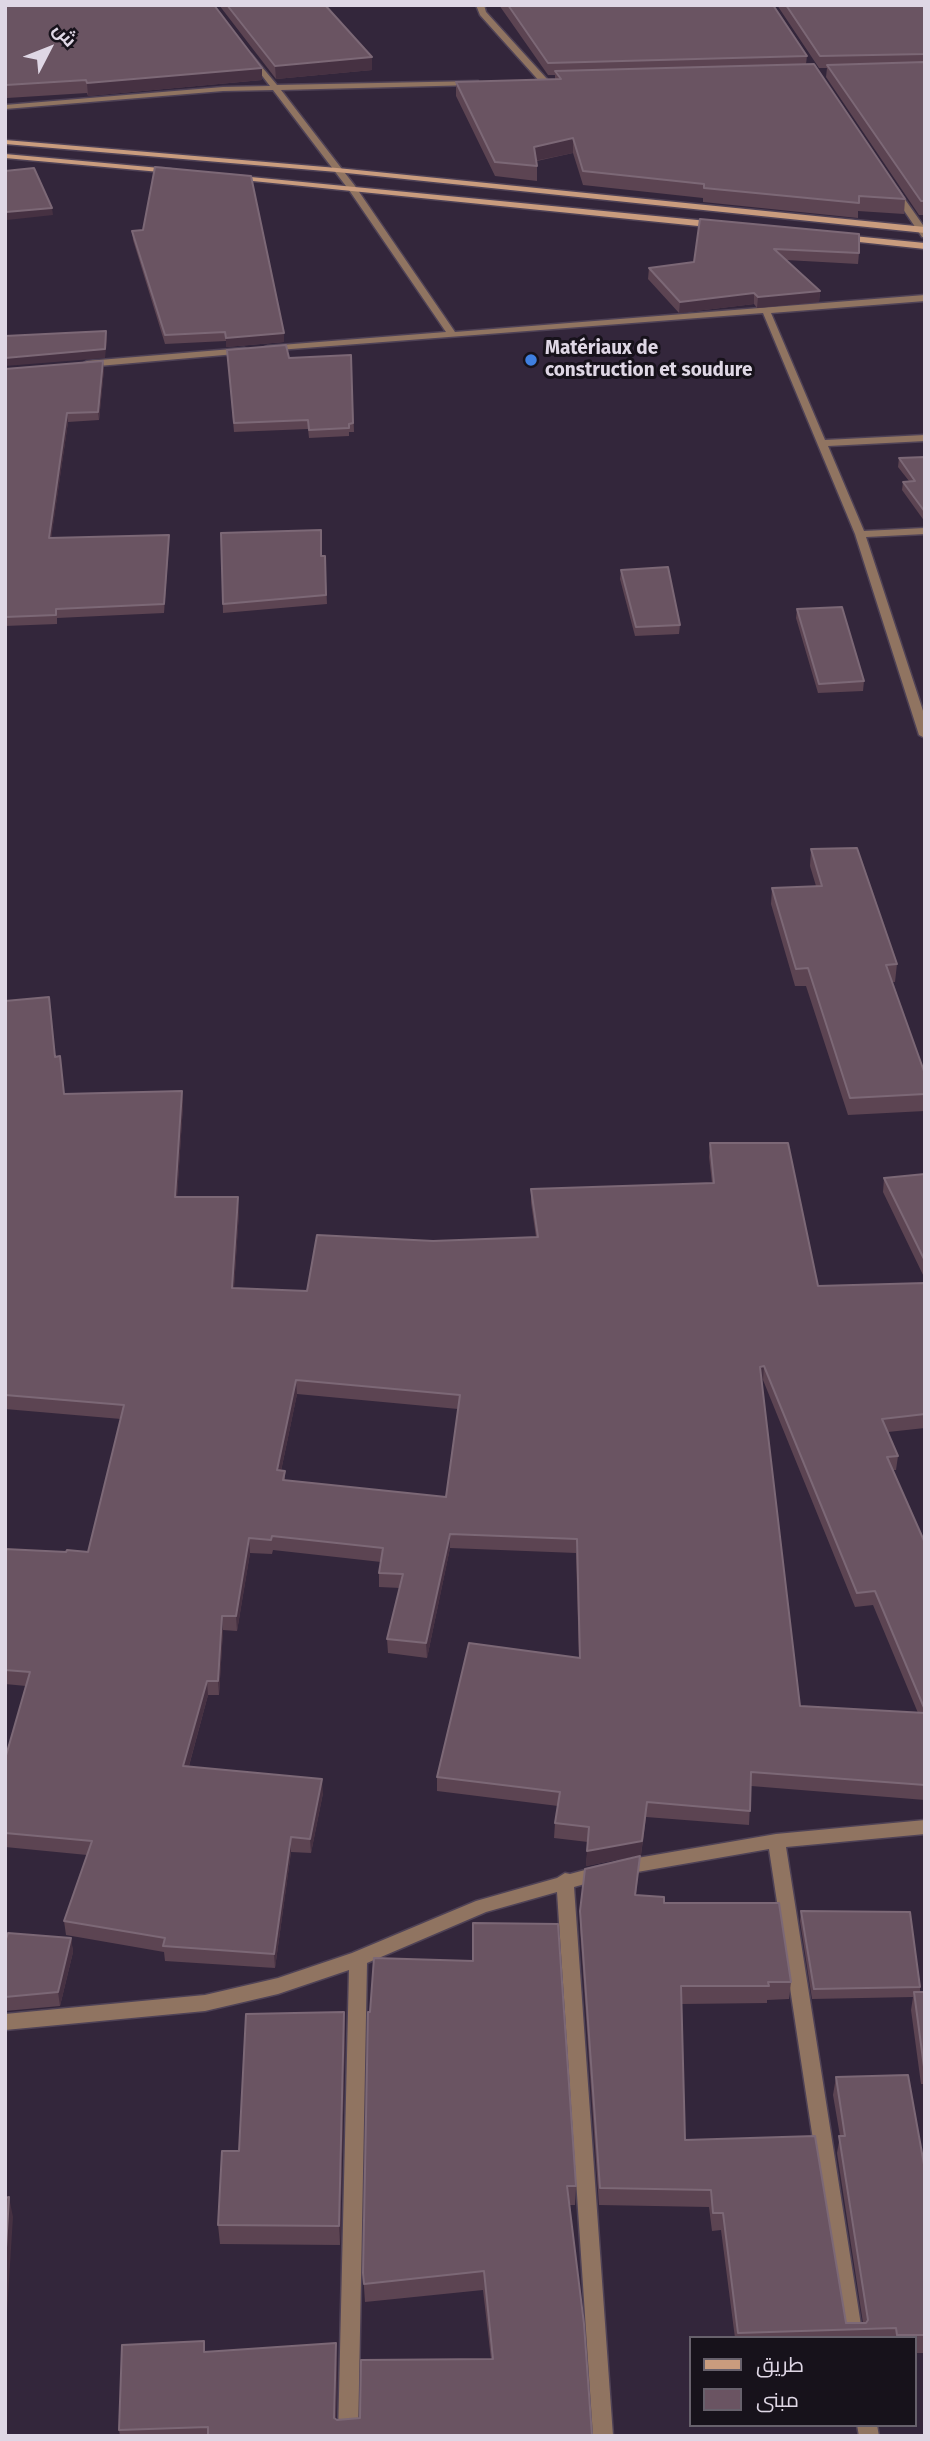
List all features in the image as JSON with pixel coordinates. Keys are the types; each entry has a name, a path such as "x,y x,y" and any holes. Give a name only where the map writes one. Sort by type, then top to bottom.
{"street":[{"path":"480,5 483,13 544,81"},
{"path":"244,47 352,188 451,333"},
{"path":"530,81 557,80"},
{"path":"5,107 223,89 490,82"},
{"path":"5,142 337,170 923,231"},
{"path":"5,156 178,172"},
{"path":"218,176 734,227"},
{"path":"891,185 923,231"},
{"path":"829,236 925,246"},
{"path":"75,366 451,333 767,313 925,298"},
{"path":"767,313 860,534 925,735"},
{"path":"821,443 925,438"},
{"path":"860,534 925,531"},
{"path":"5,2022 205,2003 278,1986 358,1959 482,1906 565,1880 650,1862 776,1842 925,1827"},
{"path":"776,1842 853,2336"},
{"path":"565,1880 603,2436"},
{"path":"348,2436 358,1959"}],"building":[{"path":"5,5 214,5 262,68 5,87"},
{"path":"227,5 325,5 372,57 275,66"},
{"path":"508,5 773,5 807,56 548,63"},
{"path":"786,5 925,5 925,54 820,56"},
{"path":"925,62 925,201 921,201 827,65"},
{"path":"814,64 905,199 859,196 859,203 704,188 704,184 583,171 573,138 534,147 537,166 495,162 456,82 561,79 555,71"},
{"path":"155,167 251,176 284,333 226,338 225,332 165,335 132,231 143,230"},
{"path":"34,168 52,208 6,212 5,171"},
{"path":"700,219 859,234 859,253 774,249 820,291 758,297 754,293 680,302 649,268 694,262"},
{"path":"106,331 105,349 5,358 5,336"},
{"path":"286,345 289,358 351,355 353,423 349,424 349,428 309,430 308,420 234,423 227,350"},
{"path":"103,361 98,412 67,413 49,538 169,535 164,604 56,609 56,615 5,617 5,369"},
{"path":"925,457 925,512 903,482 915,481 899,458"},
{"path":"321,530 326,595 223,604 221,533"},
{"path":"668,567 680,625 636,627 621,570"},
{"path":"842,607 864,681 819,684 797,609"},
{"path":"857,848 897,964 886,965 925,1074 925,1094 850,1098 808,968 796,969 772,888 822,886 811,849"},
{"path":"49,997 55,1057 60,1056 64,1094 182,1091 175,1197 238,1197 232,1288 307,1291 317,1235 433,1241 538,1237 531,1189 714,1183 710,1143 788,1143 818,1286 925,1283 925,1414 882,1419 898,1456 887,1457 925,1543 925,1710 875,1591 857,1593 764,1366 760,1367 800,1706 925,1713 925,1785 751,1772 750,1811 647,1802 642,1841 587,1851 589,1827 555,1823 560,1792 437,1777 469,1643 580,1658 577,1539 450,1534 426,1643 387,1639 403,1574 379,1573 383,1548 272,1536 271,1540 249,1538 236,1616 222,1616 218,1681 207,1681 183,1766 322,1779 310,1839 291,1837 274,1954 163,1946 165,1938 64,1921 92,1841 5,1833 5,1759 30,1672 5,1670 5,1549 88,1552 124,1405 5,1395 5,1001","holes":["296,1380 460,1395 446,1497 283,1480 285,1471 277,1470"]},
{"path":"925,1174 925,1261 884,1178"},
{"path":"640,1856 635,1895 664,1897 664,1903 779,1903 791,1982 768,1982 769,1986 681,1986 685,2140 815,2136 846,2323 866,2323 868,2320 839,2136 845,2136 836,2077 908,2075 925,2170 925,2335 897,2335 896,2328 738,2333 723,2213 713,2213 711,2190 600,2188 580,1911 585,1869"},
{"path":"801,1911 910,1912 920,1987 814,1989"},
{"path":"473,1923 558,1924 576,2186 567,2186 584,2324 592,2436 208,2436 208,2427 119,2430 122,2345 204,2341 204,2352 336,2343 334,2418 337,2420 360,2418 361,2360 493,2359 484,2271 364,2284 363,2273 368,2012 374,1958 473,1961"},
{"path":"8,1933 71,1938 58,1992 5,1997 5,1942"},
{"path":"914,1992 925,1992 925,2067 924,2067"},
{"path":"344,2012 339,2226 218,2225 222,2151 239,2151 246,2014"},
{"path":"9,2197 5,2265 5,2198"}],"place":[{"name":"Matériaux de construction et soudure","path":"531,360"}]}
